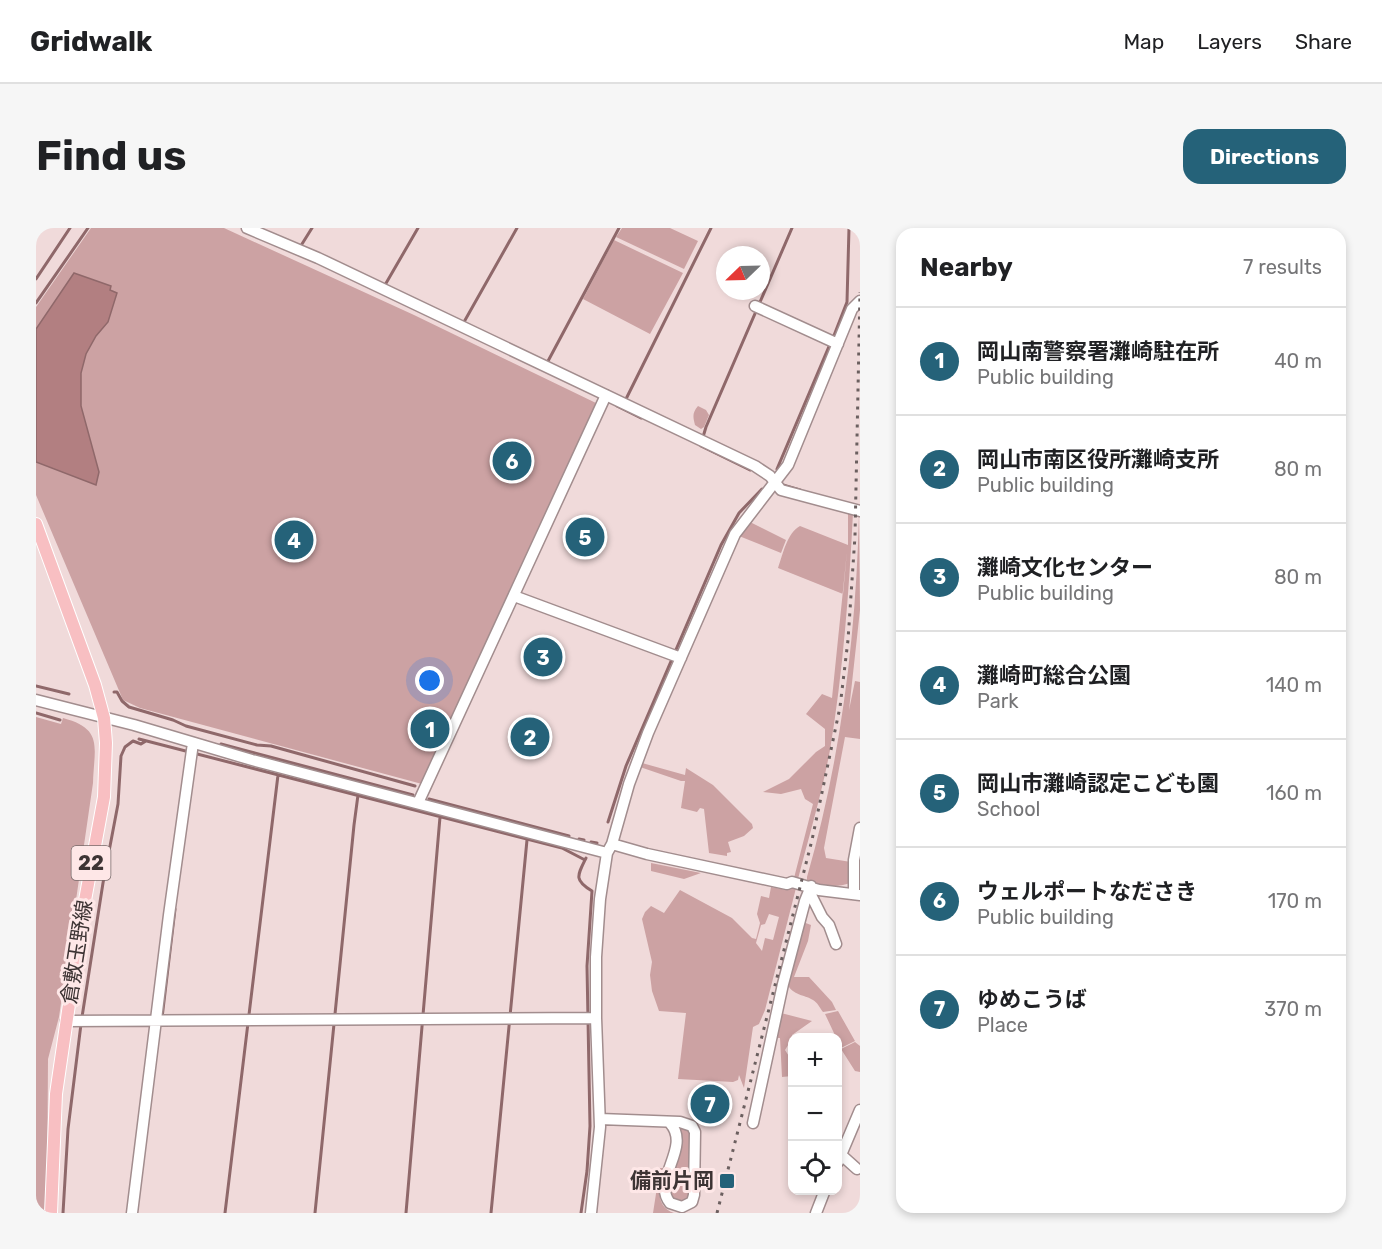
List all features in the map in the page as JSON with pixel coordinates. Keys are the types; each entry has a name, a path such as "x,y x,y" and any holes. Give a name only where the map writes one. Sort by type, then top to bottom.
{"main road":[{"name":"倉敷玉野線","path":"36,524 95,685 104,718 106,761 104,797 76,1021 56,1094 51,1213"}],"street":[{"path":"247,228 318,258 754,466 770,476 781,490 860,512"},
{"path":"591,1213 600,1119 590,1017 600,899 610,848 629,784 676,657 735,534 788,465 834,342 852,309 860,301"},
{"path":"757,307 834,342"},
{"path":"418,802 606,395"},
{"path":"514,596 676,657"},
{"path":"36,700 104,718 192,749 610,848 787,884 792,882 810,890 857,895 860,828"},
{"path":"132,1213 192,749"},
{"path":"810,890 822,917 829,924 836,944"},
{"path":"753,1123 783,984 810,890"},
{"path":"76,1021 590,1017"},
{"path":"842,1148 860,1110"},
{"path":"600,1119 689,1124 695,1132 694,1195 692,1202 682,1207 670,1203 664,1192 675,1150 676,1132 670,1124"},
{"path":"842,1159 857,1168"},
{"path":"816,1213 823,1195"}],"shaded area":[{"path":"91,228 224,228 414,315 596,403 448,725 426,715 415,739 437,749 422,784 140,708 123,700 36,495 36,307"},
{"path":"622,228 670,228 698,241 684,269 616,237"},
{"path":"614,240 683,273 650,334 583,299"},
{"path":"74,273 111,286 110,290 117,293 108,322 96,336 86,354 81,373 81,406 99,472 96,485 36,462 36,329"},
{"path":"698,406 706,410 709,415 701,429 695,425 694,420 694,413"},
{"path":"848,512 853,513 850,572 835,721 823,782 798,879 794,878 813,804 805,799 801,789 781,794 763,792 789,779 825,746 825,729 806,714 822,694 832,698 843,594 778,568 789,539 800,526 848,545"},
{"path":"859,514 860,610 849,710 855,681 860,682 860,739 845,737 824,848 826,858 851,862 850,883 829,886 807,881 807,877 829,788 845,697 854,606"},
{"path":"750,522 786,540 781,553 739,536"},
{"path":"36,717 61,724 63,718 76,722 91,734 95,750 93,783 59,1017 48,1059 47,1213 36,1213"},
{"path":"642,763 685,775 686,768 713,785 752,824 753,828 744,836 728,842 731,852 727,853 727,856 709,853 704,809 700,808 697,812 681,808 685,781 640,767"},
{"path":"651,863 701,873 684,879 651,871"},
{"path":"771,887 787,890 796,888 765,1010 759,1024 753,1027 744,1088 739,1075 738,1080 733,1082 678,1079 686,1013 659,1011 652,991 650,975 652,962 642,919 645,912 651,906 664,913 680,890 732,918 752,938 756,939 760,923 757,914 761,896 769,898","holes":["769,914 779,917 773,940 765,938 762,951 756,943 761,925 765,924"]},
{"path":"803,922 811,925 808,941 794,977 809,977 832,1002 836,1010 823,1012 814,1001 796,993 787,984"},
{"path":"838,1011 855,1041 842,1048 842,1033 834,1033 825,1014"},
{"path":"781,1013 812,1021 795,1033 788,1033 788,1045 785,1050 788,1055 788,1076 782,1077 780,1038 776,1038"},
{"path":"855,1042 860,1046 860,1072 855,1071 842,1048"},
{"path":"678,1124 691,1132 689,1196 683,1201 673,1198 668,1185 680,1152"},
{"path":"660,1168 665,1168 660,1188 661,1200 667,1209 674,1213 653,1213"}],"waterway":[{"path":"36,279 70,228"},
{"path":"36,303 88,228"},
{"path":"302,244 312,228"},
{"path":"385,285 418,228"},
{"path":"464,322 517,228"},
{"path":"547,363 619,228"},
{"path":"626,399 711,228"},
{"path":"703,437 792,228"},
{"path":"833,338 847,302 849,228"},
{"path":"777,469 830,344"},
{"path":"617,406 641,418"},
{"path":"701,446 750,470"},
{"path":"783,485 800,490"},
{"path":"608,822 626,766 721,545 739,513 762,489"},
{"path":"36,686 69,694"},
{"path":"114,692 117,692 129,707 186,726 257,745 271,746 415,786"},
{"path":"36,713 60,720"},
{"path":"139,739 562,848 585,860"},
{"path":"82,1017 118,804 121,756 125,747 133,741 141,744 146,741"},
{"path":"221,744 413,795"},
{"path":"225,1213 278,775"},
{"path":"315,1213 358,795"},
{"path":"429,799 569,836"},
{"path":"406,1213 440,817"},
{"path":"579,839 584,840"},
{"path":"491,1213 527,840"},
{"path":"591,842 597,843"},
{"path":"581,1213 590,1126 587,966 592,891 582,884 579,877 586,858"},
{"path":"162,1018 175,909"},
{"path":"63,1213 68,1129 81,1024"}],"railway":[{"path":"717,1213 812,840 840,707 848,640 855,536 860,292"}],"place":[{"name":"ウェルポートなださき","path":"512,461"},
{"name":"岡山市灘崎認定こども園","path":"585,537"},
{"name":"灘崎町総合公園","path":"294,540"},
{"name":"灘崎文化センター","path":"543,657"},
{"name":"岡山南警察署灘崎駐在所","path":"430,729"},
{"name":"岡山市南区役所灘崎支所","path":"530,737"},
{"name":"ゆめこうば","path":"710,1104"},
{"name":"備前片岡","path":"727,1181"}]}
